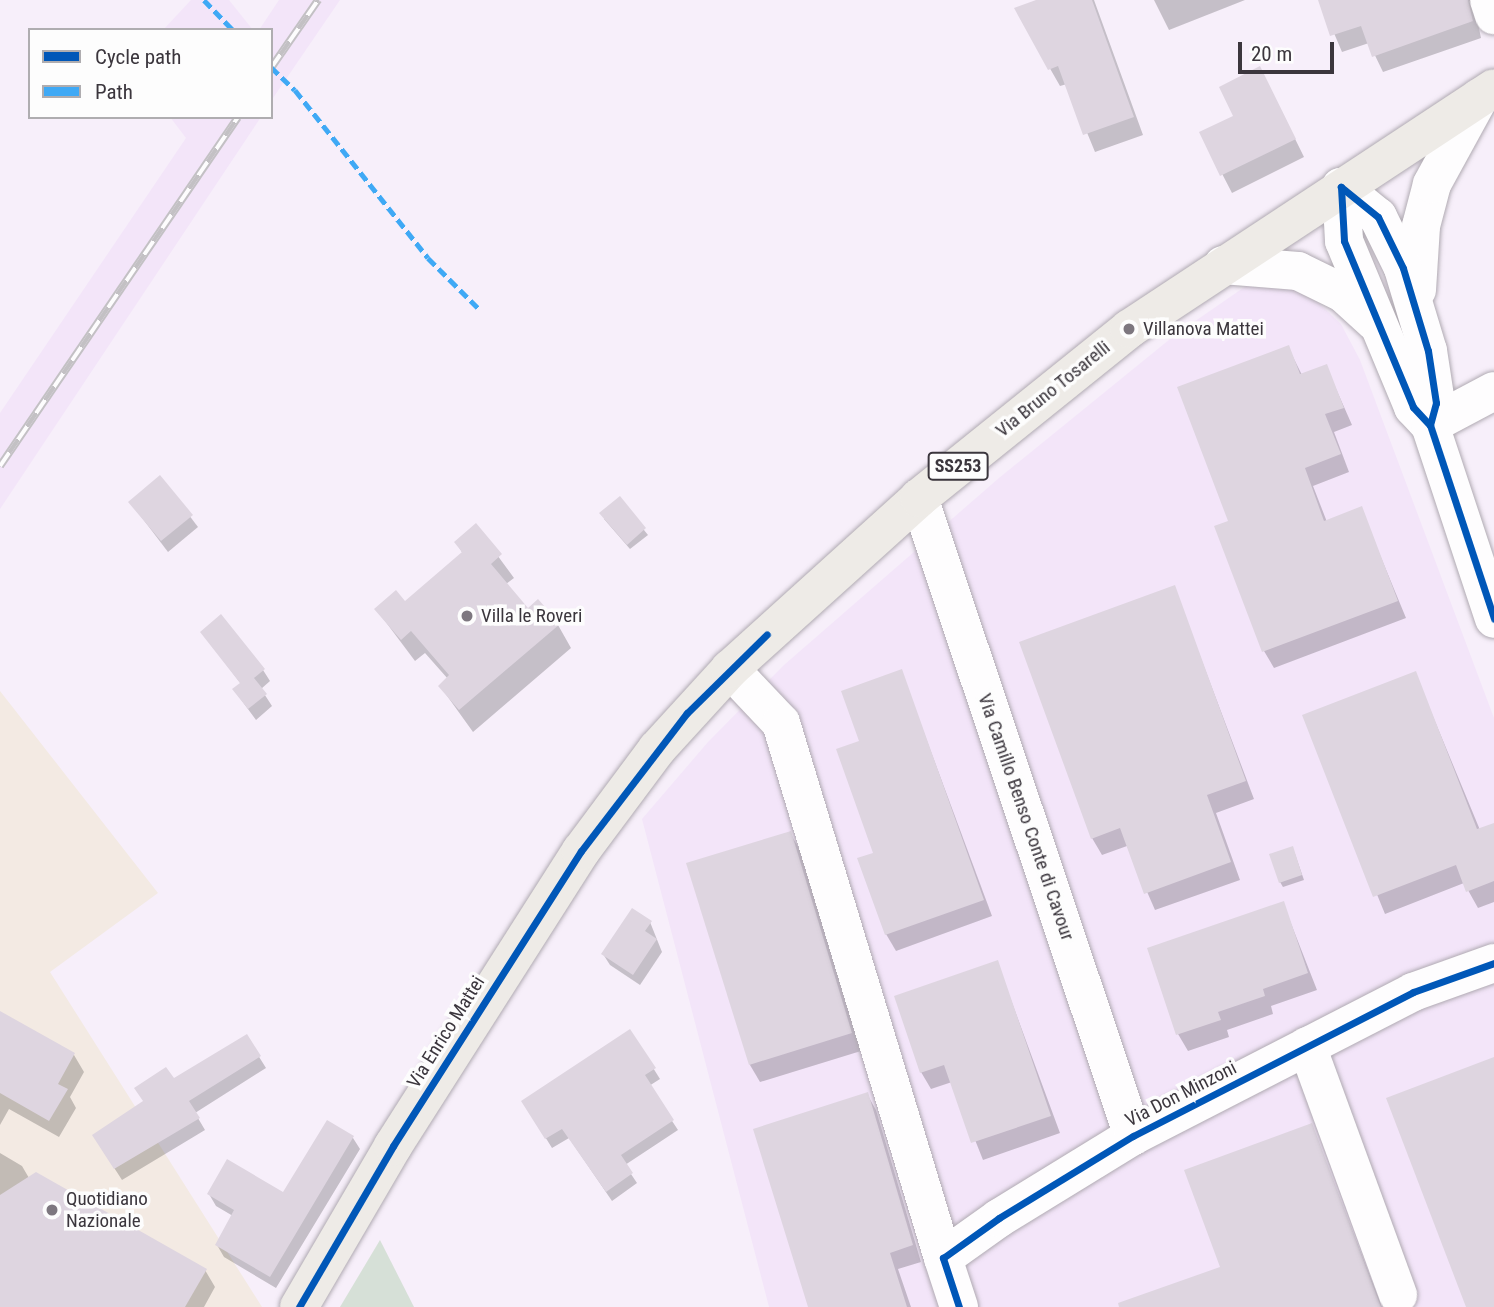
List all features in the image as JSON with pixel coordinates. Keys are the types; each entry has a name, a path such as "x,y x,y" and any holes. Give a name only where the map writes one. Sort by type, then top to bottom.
{"main road":[{"name":"Via Bruno Tosarelli","path":"632,781 730,669 919,498 1058,383 1223,265 1487,93"},
{"name":"Via Enrico Mattei","path":"299,1307 442,1067 574,861 632,781"}],"street":[{"path":"1489,0 1494,15"},
{"path":"1416,306 1421,226 1432,184 1487,93"},
{"path":"1341,187 1378,217 1416,306 1436,403 1430,425"},
{"path":"1341,187 1345,241 1413,407 1430,425 1494,619"},
{"path":"1223,265 1275,267 1315,278 1365,310 1378,327"},
{"path":"1430,425 1494,391"},
{"name":"Via Camillo Benso Conte di Cavour","path":"919,498 1133,1136"},
{"path":"730,669 781,723 959,1307"},
{"name":"Via Don Minzoni","path":"943,1258 1133,1136 1413,992 1494,962"},
{"path":"1307,1046 1398,1295"}],"shaded area":[{"path":"191,0 229,0 251,28 165,28"},
{"path":"279,0 340,0 273,98 273,28 260,28"},
{"path":"172,119 260,119 0,509 0,413 186,138"},
{"path":"1277,284 1310,295 1341,324 1360,360 1494,718 1494,1307 769,1307 642,819 708,742 784,665 999,478 1175,335 1246,286"},
{"path":"0,691 158,893 50,972 262,1307 0,1307"},
{"path":"380,1240 414,1307 340,1307"}],"building":[{"path":"1036,0 1092,0 1134,117 1083,135 1058,66 1048,70 1014,8"},
{"path":"1318,0 1468,0 1473,21 1372,57 1361,26 1330,36"},
{"path":"1260,66 1296,139 1220,176 1199,132 1233,116 1219,87"},
{"path":"1289,345 1300,374 1327,364 1344,408 1325,414 1341,454 1305,468 1324,521 1362,506 1398,601 1262,652 1214,526 1228,521 1177,387"},
{"path":"160,475 193,515 161,541 128,502"},
{"path":"620,496 646,528 627,545 599,513"},
{"name":"Villa le Roveri","path":"476,523 502,554 491,564 528,608 538,599 560,624 459,710 438,686 449,675 411,631 401,640 374,609 396,590 405,601 462,552 454,542"},
{"path":"1175,585 1246,781 1207,795 1231,862 1144,894 1120,828 1091,839 1019,642"},
{"path":"221,614 265,669 254,678 267,694 248,709 232,689 240,683 200,632"},
{"path":"902,669 984,900 885,935 857,858 873,853 836,749 859,741 841,691"},
{"path":"1416,671 1477,829 1494,823 1494,881 1466,892 1456,865 1373,897 1302,715"},
{"path":"791,831 852,1033 749,1065 686,863"},
{"path":"1293,846 1302,875 1279,883 1269,854"},
{"path":"1284,901 1308,973 1263,989 1265,996 1218,1012 1221,1020 1176,1035 1147,948"},
{"path":"632,908 652,921 645,931 657,939 633,975 601,954"},
{"path":"998,960 1051,1116 971,1143 944,1065 920,1073 894,996"},
{"path":"0,1011 75,1053 58,1084 68,1089 49,1121 0,1093"},
{"path":"630,1029 656,1068 645,1075 674,1120 621,1155 633,1173 606,1192 562,1129 545,1139 521,1101"},
{"path":"247,1034 261,1056 189,1101 200,1118 114,1169 92,1135 143,1101 134,1088 166,1067 174,1078"},
{"path":"1494,1057 1494,1307 1466,1307 1386,1098"},
{"path":"868,1092 913,1245 890,1253 907,1307 808,1307 753,1129"},
{"path":"327,1120 354,1136 270,1277 215,1245 234,1210 207,1194 227,1159 283,1192"},
{"path":"1312,1123 1381,1307 1119,1307 1118,1303 1220,1267 1184,1170"},
{"name":"Quotidiano Nazionale","path":"36,1172 207,1269 185,1307 0,1307 0,1195"}],"railway":[{"path":"273,65 318,0"},
{"path":"0,466 237,119"}],"marked path":[{"path":"204,0 231,28"},
{"path":"273,69 295,90 428,258 480,310"}],"cycle path":[{"path":"1430,425 1436,403 1428,351 1403,268 1378,217 1341,187 1344,241 1413,407 1430,425 1494,619"},
{"path":"299,1307 393,1146 581,851 687,713 767,634"},
{"path":"959,1307 943,1258 999,1218 1133,1136 1413,992 1494,963"}],"place":[{"name":"Villanova Mattei","path":"1129,329"},
{"name":"Villa le Roveri","path":"467,616"},
{"name":"Quotidiano Nazionale","path":"52,1210"}]}
